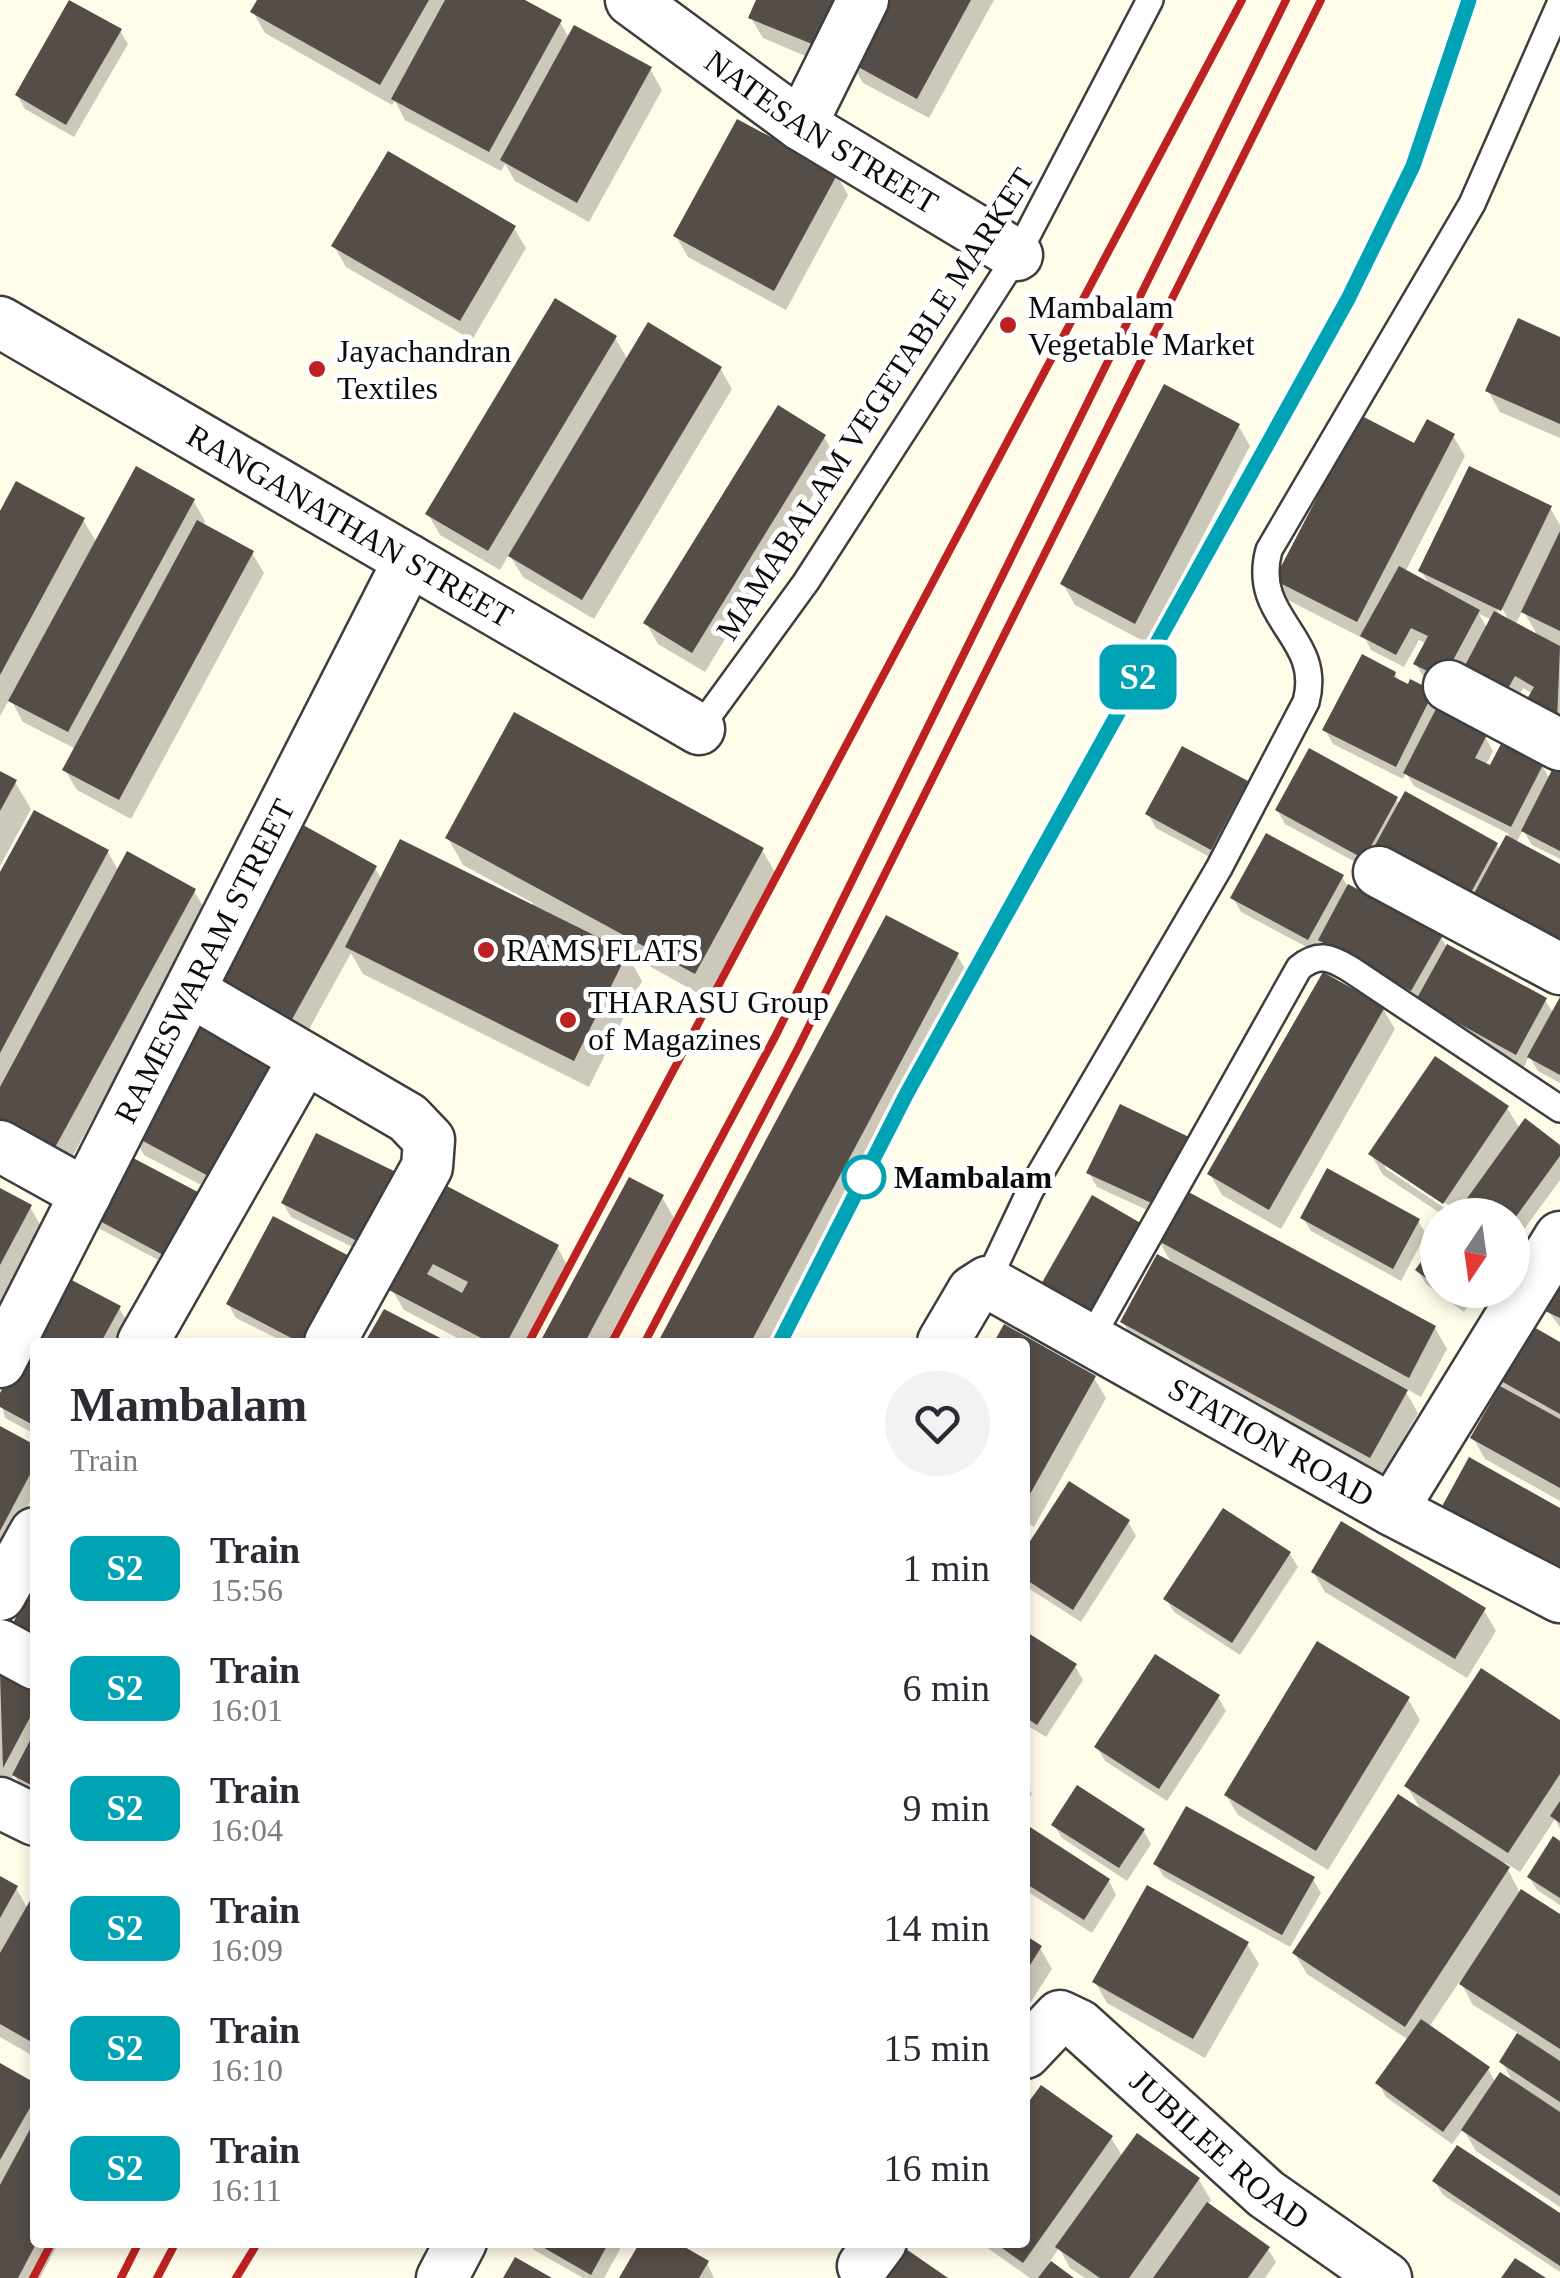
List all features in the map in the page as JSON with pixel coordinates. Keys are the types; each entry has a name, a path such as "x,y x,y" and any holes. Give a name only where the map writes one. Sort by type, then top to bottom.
{"street":[{"path":"801,126 863,0"},
{"name":"NATESAN STREET","path":"639,2 801,126 1017,255"},
{"name":"RANGANATHAN STREET","path":"0,322 699,729"},
{"name":"RAMESWARAM STREET","path":"0,1362 408,560"},
{"path":"1449,686 1560,745"},
{"path":"1379,872 1560,969"},
{"path":"190,991 422,1128 431,1154 332,1338"},
{"path":"145,1338 304,1059"},
{"path":"0,1146 86,1194"},
{"path":"1392,1510 1560,1236"},
{"path":"946,1338 973,1291 987,1282"},
{"name":"STATION ROAD","path":"987,1282 1392,1510 1560,1597"},
{"path":"0,1594 30,1542"},
{"path":"0,1645 30,1661"},
{"path":"0,1803 30,1818"},
{"name":"JUBILEE ROAD","path":"1030,2046 1060,2016 1079,2024 1266,2194 1386,2278"},
{"path":"442,2278 457,2248"}],"lane":[{"name":"MAMABALAM VEGETABLE MARKET","path":"699,729 806,582 1017,255 1150,0"},
{"path":"987,1282 1030,1190 1219,868 1306,702 1312,682 1306,658 1266,595 1262,572 1269,550 1472,204 1560,4"},
{"path":"1090,1340 1299,968 1310,959 1320,956 1350,969 1560,1109"}],"building":[{"path":"69,0 122,29 66,125 15,95"},
{"path":"257,0 429,0 380,85 250,12"},
{"path":"445,0 525,0 562,20 489,152 391,99"},
{"path":"756,0 848,0 827,50 748,18"},
{"path":"882,0 971,0 917,99 849,62"},
{"path":"574,25 652,67 577,203 500,160"},
{"path":"737,119 838,173 774,291 673,236"},
{"path":"388,151 516,226 460,321 331,246"},
{"path":"555,298 617,336 488,551 425,514"},
{"path":"1518,318 1560,337 1560,424 1485,391"},
{"path":"648,322 722,367 582,600 508,556"},
{"path":"1164,384 1240,424 1135,624 1060,584"},
{"path":"778,405 826,435 692,653 643,623"},
{"path":"1360,415 1414,443 1427,419 1455,434 1357,622 1274,580"},
{"path":"136,466 195,499 68,732 8,701"},
{"path":"1469,466 1552,506 1501,611 1418,571"},
{"path":"16,481 85,518 0,675 0,511"},
{"path":"197,520 254,551 119,800 62,770"},
{"path":"1560,531 1560,631 1521,612"},
{"path":"1399,566 1480,610 1443,679 1413,664 1428,636 1411,628 1396,655 1360,636"},
{"path":"1494,611 1560,646 1557,721 1524,704 1534,687 1515,676 1505,694 1462,671"},
{"path":"1362,654 1396,672 1394,677 1408,684 1410,679 1434,691 1396,767 1322,730"},
{"path":"1436,709 1487,735 1475,758 1490,765 1502,742 1544,763 1511,827 1403,773"},
{"path":"514,712 764,848 695,974 445,838"},
{"path":"1182,746 1248,781 1211,850 1145,814"},
{"path":"1309,748 1398,797 1364,859 1275,810"},
{"path":"1553,768 1560,771 1560,851 1521,831"},
{"path":"0,771 17,780 0,811"},
{"path":"1405,791 1498,843 1468,898 1374,847"},
{"path":"34,810 109,850 0,1053 0,872"},
{"path":"296,821 377,866 290,1023 209,978"},
{"path":"1266,833 1344,875 1308,940 1230,898"},
{"path":"1506,835 1560,864 1560,948 1471,899"},
{"name":"RAMS FLATS","path":"400,839 628,952 574,1061 345,947"},
{"path":"127,851 196,889 52,1153 0,1125 0,1087"},
{"path":"1348,884 1443,935 1411,991 1318,940"},
{"path":"886,915 959,953 753,1338 660,1338"},
{"path":"1447,944 1547,998 1516,1055 1416,1000"},
{"path":"1323,972 1385,1007 1269,1210 1207,1174"},
{"path":"1560,997 1560,1075 1527,1057"},
{"path":"195,1011 280,1055 214,1179 130,1134"},
{"path":"1435,1056 1509,1106 1447,1198 1434,1198 1368,1154"},
{"path":"1120,1104 1191,1138 1158,1206 1086,1173"},
{"path":"1525,1118 1560,1145 1560,1156 1529,1198 1467,1198"},
{"path":"316,1133 398,1173 363,1244 281,1203"},
{"path":"116,1149 213,1200 180,1264 83,1212"},
{"path":"1327,1168 1420,1219 1393,1269 1300,1218"},
{"path":"629,1177 664,1195 587,1338 542,1338"},
{"path":"445,1185 559,1245 509,1338 481,1338 389,1290","holes":["433,1264 468,1282 462,1293 427,1274"]},
{"path":"0,1188 32,1205 0,1265"},
{"path":"1183,1189 1436,1326 1409,1378 1155,1239"},
{"path":"1092,1195 1144,1225 1093,1316 1040,1286"},
{"path":"273,1216 353,1258 310,1338 291,1338 226,1304"},
{"path":"1157,1254 1408,1390 1370,1458 1120,1322"},
{"path":"62,1275 121,1306 103,1338 30,1338 30,1423 0,1407 0,1393"},
{"path":"1560,1281 1560,1318 1545,1311"},
{"path":"384,1309 440,1338 367,1338"},
{"path":"1525,1322 1560,1342 1560,1414 1494,1377"},
{"path":"1004,1324 1029,1338 996,1338"},
{"path":"1030,1339 1096,1376 1030,1494"},
{"path":"1500,1386 1560,1419 1560,1488 1470,1438"},
{"path":"0,1426 30,1442 30,1474 0,1531"},
{"path":"1469,1457 1560,1508 1560,1577 1440,1510"},
{"path":"1069,1481 1130,1520 1073,1610 1030,1582 1030,1541"},
{"path":"1223,1508 1291,1552 1232,1643 1163,1599"},
{"path":"1341,1521 1486,1608 1455,1659 1311,1572"},
{"path":"30,1591 30,1643 8,1632"},
{"path":"1030,1634 1077,1664 1037,1725 1030,1720"},
{"path":"1317,1641 1410,1697 1316,1851 1224,1795"},
{"path":"1155,1654 1220,1695 1159,1789 1094,1747"},
{"path":"1481,1668 1560,1720 1560,1774 1508,1853 1404,1786"},
{"path":"0,1674 30,1690 30,1717 3,1768"},
{"path":"30,1741 30,1784 12,1775"},
{"path":"1077,1785 1145,1829 1119,1868 1051,1825"},
{"path":"1398,1794 1510,1867 1405,2027 1292,1953"},
{"path":"1560,1801 1560,1823 1550,1816"},
{"path":"1186,1806 1315,1877 1282,1935 1153,1864"},
{"path":"1030,1827 1110,1879 1084,1920 1030,1886"},
{"path":"1553,1836 1560,1841 1560,1898 1527,1877"},
{"path":"0,1876 18,1886 0,1918"},
{"path":"1147,1885 1249,1942 1193,2039 1092,1982"},
{"path":"1521,1889 1560,1914 1560,2049 1459,1984"},
{"path":"30,1901 30,2041 0,2024 0,1953"},
{"path":"1030,1938 1042,1946 1030,1965"},
{"path":"1421,2019 1490,2067 1443,2132 1375,2083"},
{"path":"1517,2033 1560,2061 1560,2102 1499,2062"},
{"path":"0,2063 30,2080 30,2108 0,2160"},
{"path":"1500,2072 1560,2112 1560,2196 1461,2130"},
{"path":"1041,2085 1113,2136 1023,2263 1002,2248 1030,2248 1030,2100"},
{"path":"30,2129 30,2248 34,2248 18,2278 0,2278 0,2185"},
{"path":"1137,2133 1200,2178 1129,2278 1100,2278 1055,2247"},
{"path":"1457,2145 1560,2213 1560,2266 1432,2181"},
{"path":"1207,2202 1270,2247 1248,2278 1153,2278"},
{"path":"544,2248 606,2248 591,2275"},
{"path":"636,2248 686,2248 709,2261 699,2278 619,2278"},
{"path":"906,2249 948,2278 886,2278"},
{"path":"515,2257 552,2278 503,2278"},
{"path":"1515,2258 1546,2278 1501,2278"},
{"path":"1051,2261 1074,2278 1038,2278"}],"railway":[{"path":"531,1338 1242,0"},
{"path":"614,1338 775,1037 1286,0"},
{"path":"647,1338 797,1050 1321,0"},
{"path":"782,1338 907,1093 1348,299 1413,166 1469,0"},
{"path":"33,2278 49,2248"},
{"path":"121,2278 136,2248"},
{"path":"157,2278 173,2248"},
{"path":"236,2278 254,2248"}],"train":[{"name":"S2","path":"782,1338 907,1093 1348,299 1413,166 1469,0"}],"place":[{"name":"Mambalam Vegetable Market","path":"1008,325"},
{"name":"Jayachandran Textiles","path":"317,369"},
{"name":"RAMS FLATS","path":"486,950"},
{"name":"THARASU Group of Magazines","path":"568,1020"},
{"name":"Mambalam","path":"864,1177"}]}
